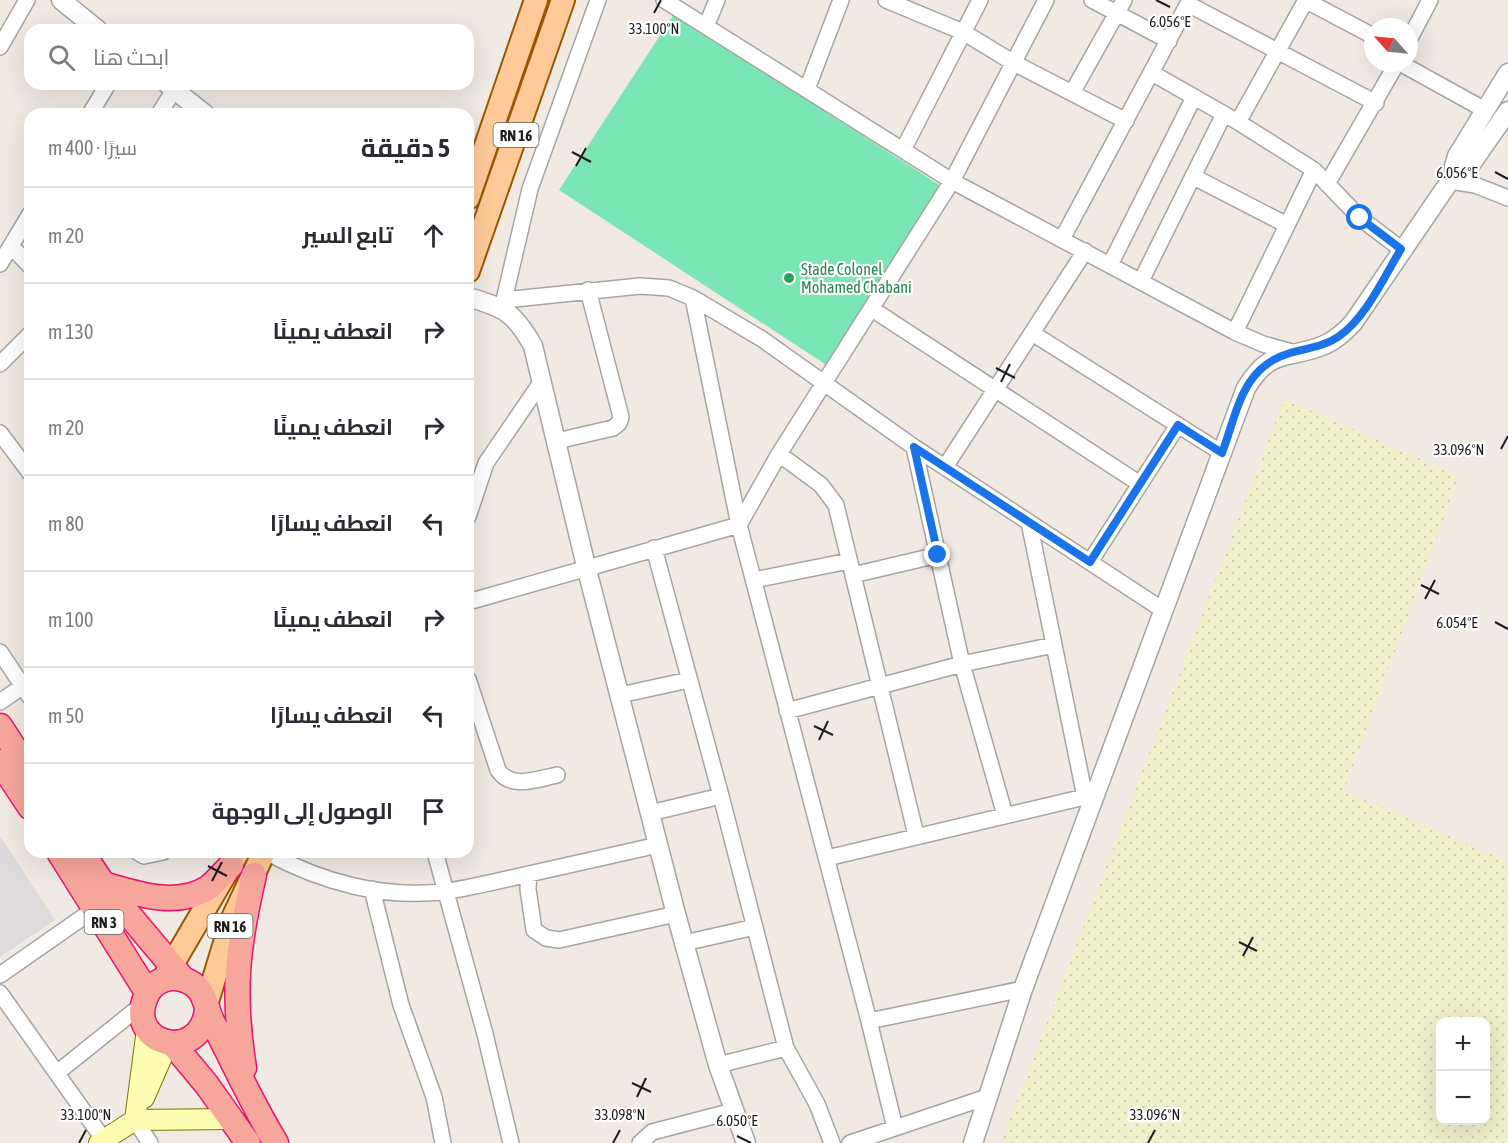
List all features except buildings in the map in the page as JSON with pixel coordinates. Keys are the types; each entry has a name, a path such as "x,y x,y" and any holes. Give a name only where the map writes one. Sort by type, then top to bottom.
{"highway":[{"path":"0,726 24,763"},
{"path":"0,762 24,798"},
{"name":"RN 3","path":"64,858 96,908 162,984"},
{"name":"RN 3","path":"86,858 162,984"},
{"path":"103,884 153,898 175,898 207,888 234,858"},
{"path":"247,1088 238,1030 237,960 254,875"},
{"path":"206,1007 206,1019 196,1034 189,1040 170,1043 158,1039 147,1029 142,1012 162,984 200,990 206,1007 276,1143"},
{"path":"170,1043 232,1119 248,1143"}],"main road":[{"name":"RN 16","path":"474,181 536,0"},
{"name":"RN 16","path":"474,254 563,0"},
{"name":"RN 16","path":"162,984 234,858"},
{"name":"RN 16","path":"206,1007 220,951 262,858"},
{"path":"135,1120 147,1029"},
{"path":"135,1120 170,1043"},
{"path":"102,1141 135,1120 232,1119"}],"street":[{"path":"0,47 27,0"},
{"path":"61,0 91,24"},
{"path":"501,303 530,189 598,0"},
{"path":"664,0 707,24 952,181 1235,332 1263,344 1292,352"},
{"path":"707,24 717,0"},
{"path":"807,90 841,0"},
{"path":"886,0 963,32 1014,63 1126,121"},
{"path":"903,150 980,0"},
{"path":"474,600 586,566 739,525 779,454 952,181 1046,0"},
{"path":"1092,0 1121,6 1169,41"},
{"path":"1238,122 1305,0 1364,31"},
{"path":"1418,22 1428,1"},
{"path":"1062,239 1189,2 1376,103"},
{"path":"1072,93 1121,6"},
{"path":"1328,184 1394,72"},
{"path":"1415,72 1485,110"},
{"path":"1152,73 1238,122 1314,170 1360,218 1401,249"},
{"path":"973,1143 1023,989 1090,796 1246,388 1257,370 1269,360 1292,352 1322,346 1339,337 1365,308 1401,249 1452,178 1457,156 1507,76"},
{"path":"94,108 104,90"},
{"path":"162,108 170,90"},
{"path":"175,90 197,108"},
{"path":"1110,265 1194,97"},
{"path":"1452,178 1467,170 1508,111"},
{"path":"1141,281 1224,114"},
{"path":"1235,332 1314,170"},
{"path":"1194,177 1287,225"},
{"path":"1452,178 1508,198"},
{"path":"0,264 24,224"},
{"path":"11,246 24,260"},
{"path":"945,467 1085,251"},
{"path":"474,298 501,303 588,290 640,286 669,288 693,298 762,339 914,447 1163,610"},
{"path":"557,441 613,428 619,423 621,417 588,290"},
{"path":"693,298 739,525 895,1128"},
{"path":"501,303 519,322 534,346 586,566 676,914 718,1065 746,1143"},
{"path":"872,309 1140,484"},
{"path":"1032,333 1222,453"},
{"path":"0,364 24,340"},
{"path":"474,499 486,463 542,381"},
{"path":"1090,562 1178,425"},
{"path":"0,433 24,465"},
{"path":"914,447 962,664 1005,815"},
{"path":"779,454 831,496 851,568 916,835"},
{"path":"1029,522 1054,645 1090,796"},
{"path":"654,548 786,1048 817,1104 832,1143"},
{"path":"754,579 938,555"},
{"path":"787,711 880,688 962,664 1054,645"},
{"path":"0,652 24,683"},
{"path":"620,695 689,680"},
{"path":"0,702 24,690"},
{"path":"474,697 498,770 503,778 514,783 557,775"},
{"path":"650,813 721,796"},
{"path":"827,858 916,835 1090,796"},
{"path":"277,858 323,878 372,889 406,893 447,891 658,845"},
{"path":"437,858 511,1143"},
{"path":"529,874 528,889 534,930 546,938 559,940 676,914"},
{"path":"372,889 401,1005 434,1097 443,1143"},
{"path":"0,975 96,908"},
{"path":"684,943 755,927"},
{"path":"58,1072 162,984"},
{"path":"869,1021 1023,989"},
{"path":"0,993 58,1072 102,1141"},
{"path":"718,1065 786,1048"},
{"path":"850,1143 987,1097"},
{"path":"640,1143 652,1132 734,1111"},
{"path":"135,1120 150,1143"}],"shaded area":[{"path":"0,836 55,920 0,957"}],"green space":[{"name":"Stade Colonel Mohamed Chabani","path":"674,14 944,188 828,366 559,190"},
{"path":"1284,399 1459,476 1344,791 1508,861 1508,1143 1001,1143"}],"place":[{"name":"Stade Colonel Mohamed Chabani","path":"789,278"}],"route":[{"path":"938,555 914,447 1090,562 1178,425 1222,453 1246,388 1257,370 1269,360 1292,352 1322,346 1339,337 1365,308 1401,249 1360,218"}]}
